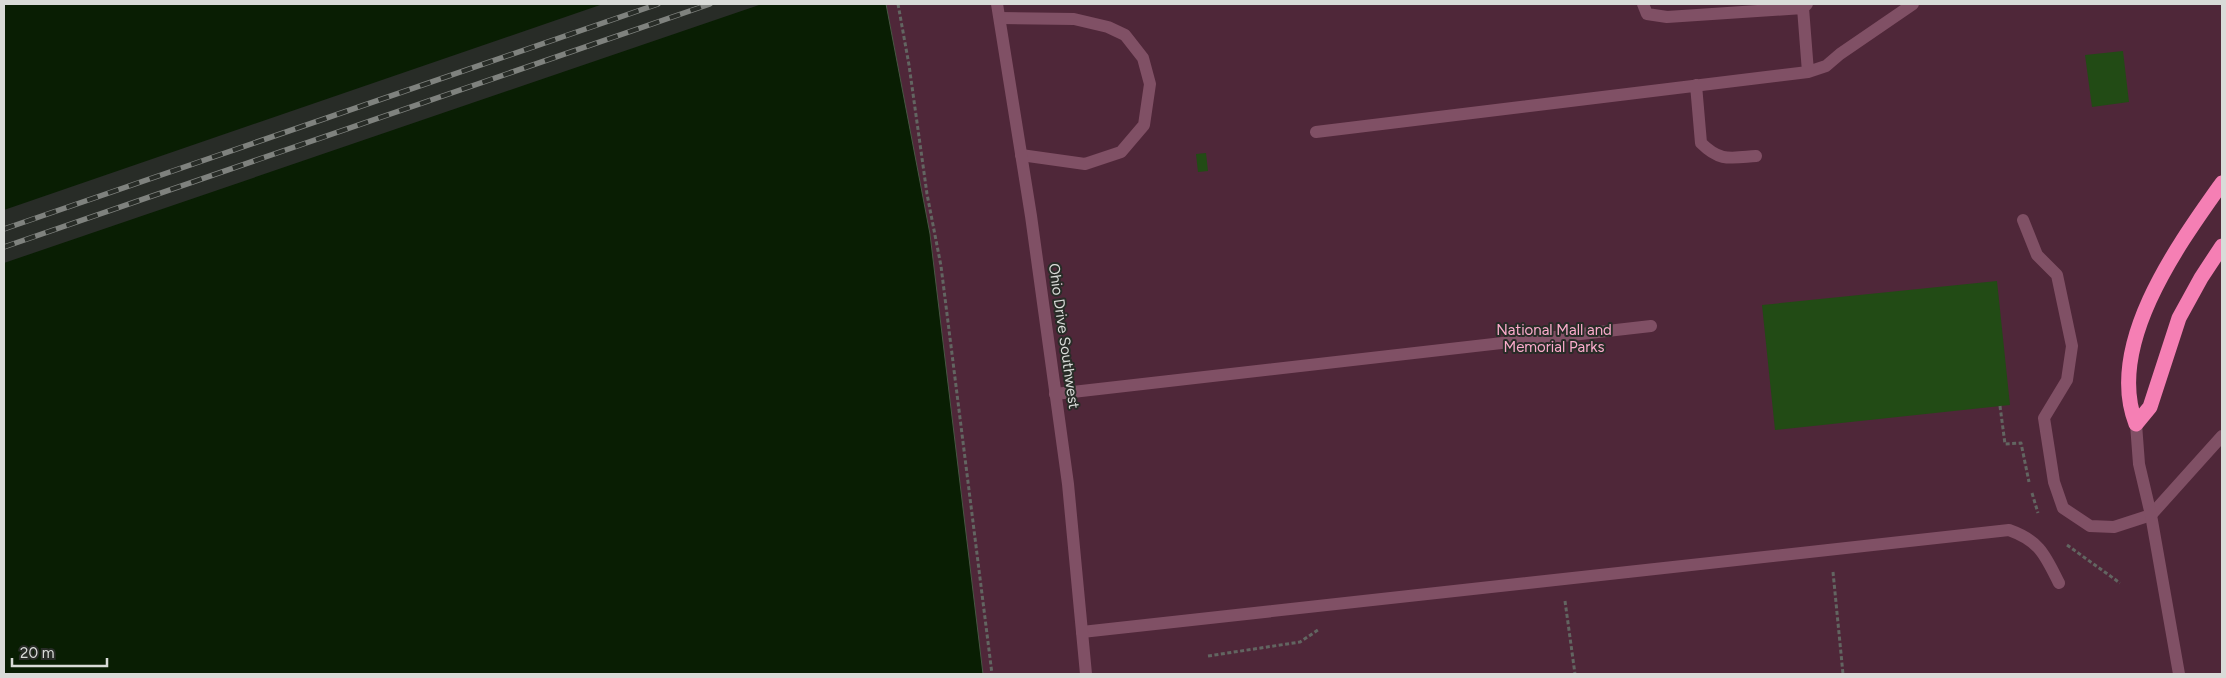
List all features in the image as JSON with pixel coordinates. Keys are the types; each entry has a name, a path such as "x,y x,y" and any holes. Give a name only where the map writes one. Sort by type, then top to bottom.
{"highway":[{"path":"2222,183 2175,252 2140,324 2128,373 2128,405 2136,424 2150,407 2179,318 2201,278 2222,246"}],"street":[{"name":"Ohio Drive Southwest","path":"997,4 1021,155 1068,484 1086,674"},
{"path":"1643,4 1647,14 1667,16 1805,6 1808,72"},
{"path":"1316,132 1808,72 1826,66 1840,54 1913,4"},
{"path":"1000,18 1074,20 1108,27 1125,35 1144,58 1150,84 1144,125 1122,152 1085,164 1021,155"},
{"path":"1696,85 1701,143 1712,154 1726,159 1756,156"},
{"path":"2023,220 2037,255 2056,275 2072,346 2066,380 2044,418 2054,482 2063,508 2090,526 2114,527 2151,515 2222,436"},
{"path":"1055,394 1651,326"},
{"path":"2136,424 2140,464 2151,515 2179,674"},
{"path":"1082,632 2009,530 2027,536 2043,551 2059,583"}],"path":[{"path":"898,4 910,65 927,194 941,266 992,674"},
{"path":"1823,571 1833,570 1843,674"},
{"path":"1556,602 1566,601 1574,674"},
{"path":"1208,656 1300,642 1320,629"}],"green space":[{"name":"National Mall and Memorial Parks","path":"885,4 2222,4 2222,674 983,674"}],"shaded area":[{"path":"4,4 886,4 930,234 983,674 4,674"}],"pier":[{"path":"603,4 762,4 4,263 4,210"}],"building":[{"path":"2123,51 2129,102 2092,107 2085,55"},
{"path":"1206,153 1208,171 1198,172 1196,154"},
{"path":"1997,281 2010,405 1775,430 1762,305"}],"railway":[{"path":"4,229 658,4"},
{"path":"4,247 710,4"}]}
